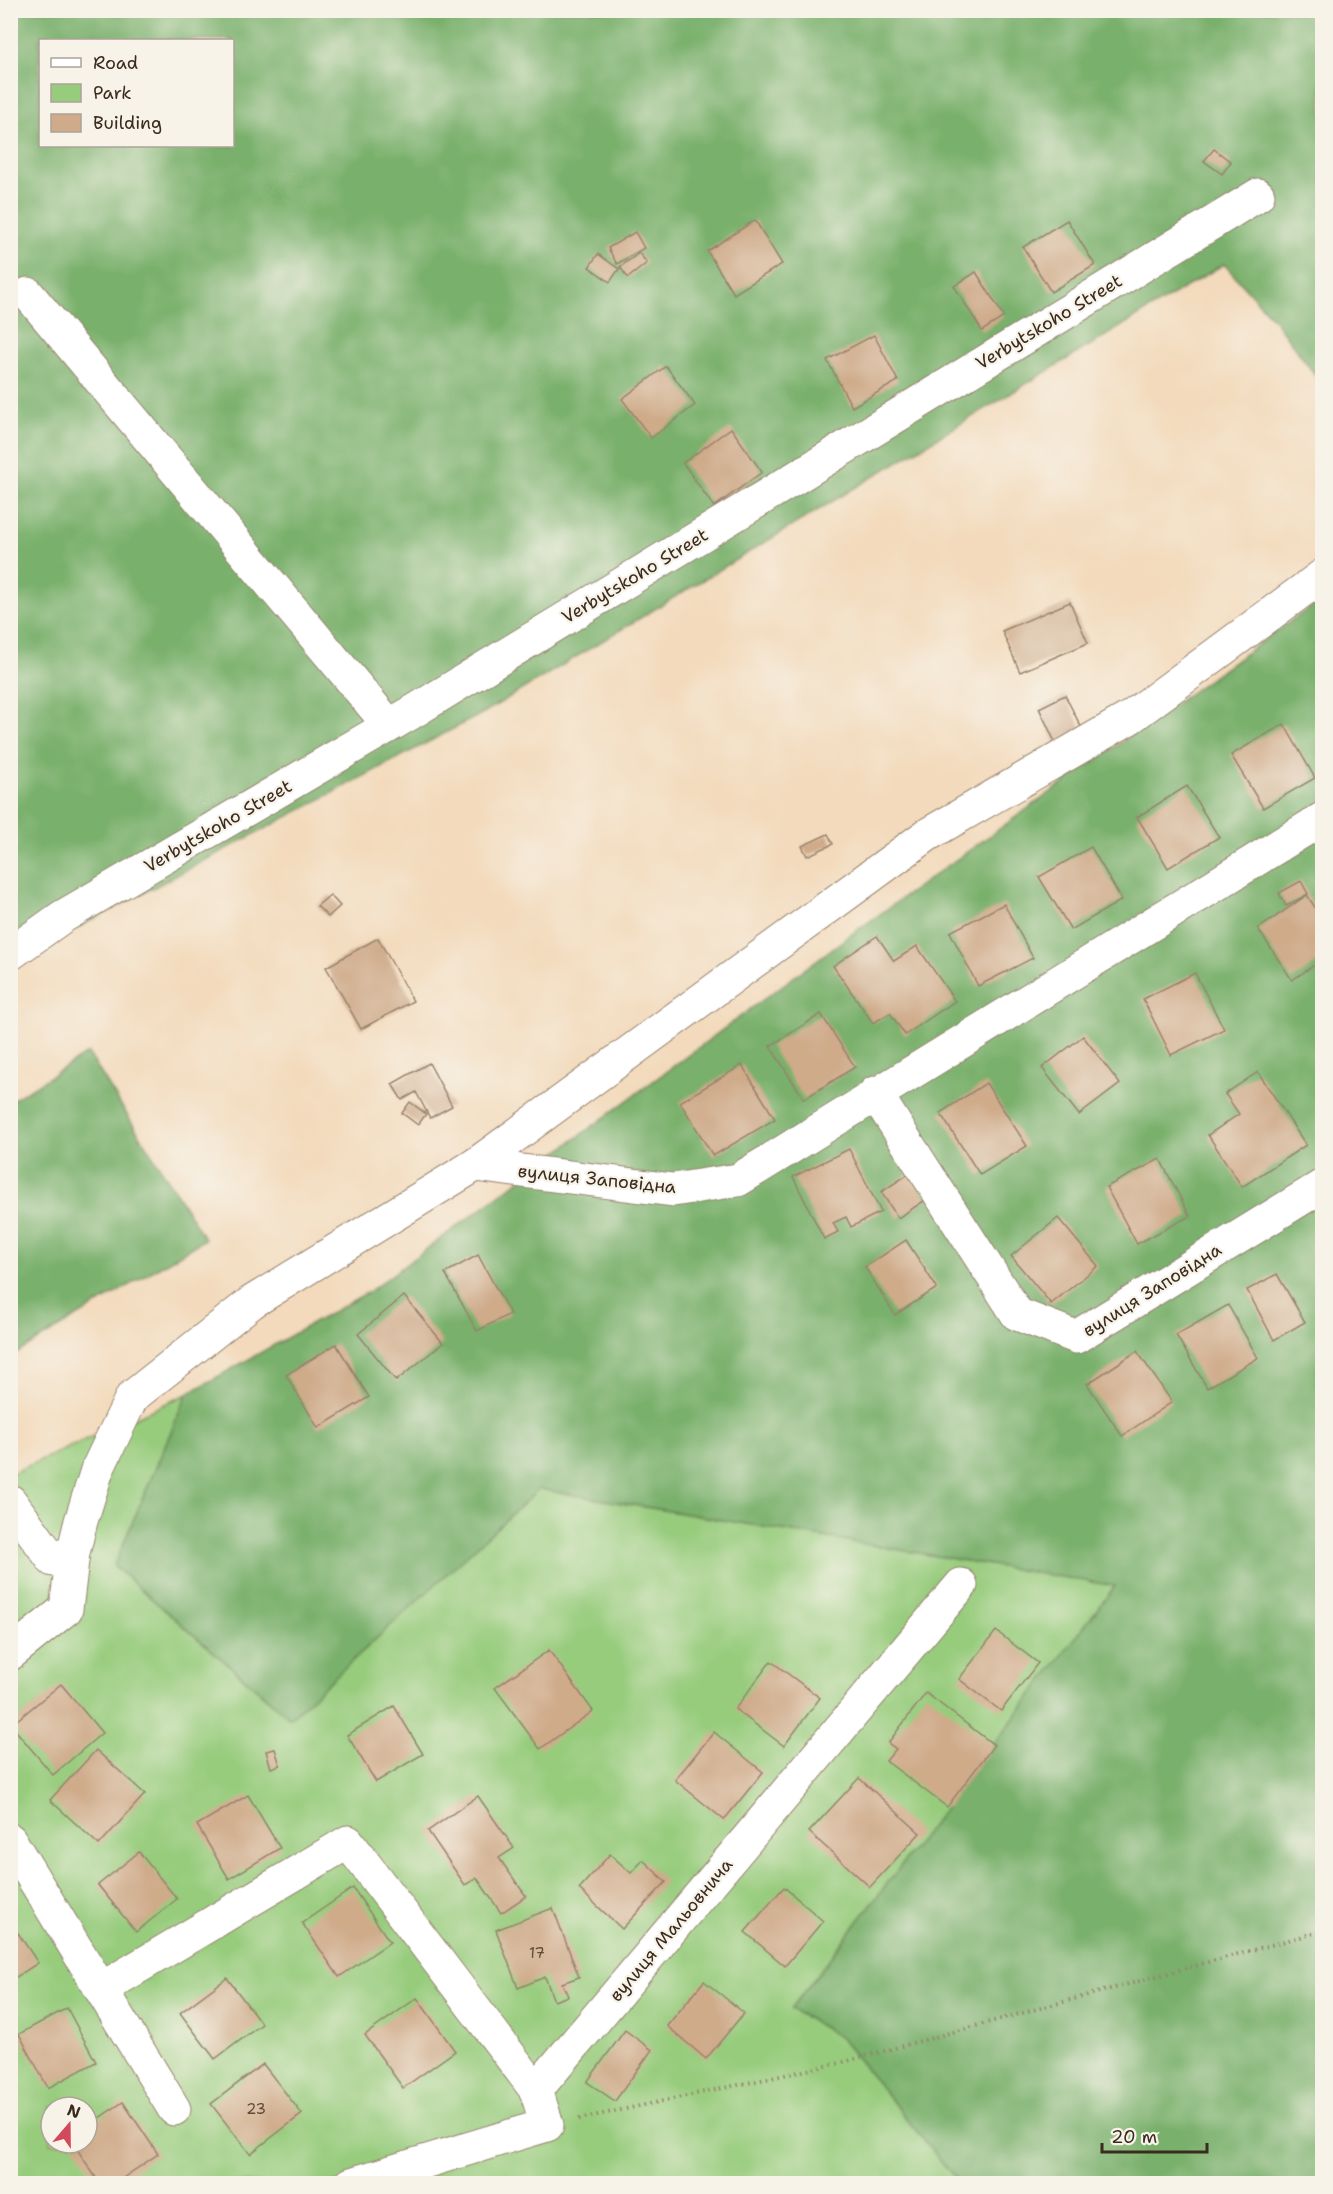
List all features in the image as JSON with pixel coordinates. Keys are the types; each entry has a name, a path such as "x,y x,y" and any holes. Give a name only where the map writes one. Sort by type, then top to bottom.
{"street":[{"name":"Verbytskoho Street","path":"10,954 62,917 389,725 1258,195"},
{"path":"28,294 389,725"},
{"path":"10,1654 66,1609 73,1554 97,1470 132,1397 252,1302 475,1165 927,835 1131,717 1323,576"},
{"name":"вулиця Заповідна","path":"475,1165 673,1190 738,1180 875,1093 1323,819"},
{"name":"вулиця Заповідна","path":"875,1093 1017,1314 1076,1337 1323,1186"},
{"path":"10,1501 53,1560 73,1554"},
{"name":"вулиця Мальовнича","path":"536,2090 961,1585"},
{"path":"10,1840 174,2109"},
{"path":"100,1989 348,1842 536,2090 548,2125 351,2184"}],"path":[{"path":"548,2125 840,2063 1323,1931"}],"green space":[{"path":"11,11 1322,11 1322,384 1275,321 1224,264 485,712 11,963"},
{"path":"1322,599 1322,2183 959,2183 840,2037 791,2009 1115,1586 539,1489 290,1718 114,1566 187,1394 370,1291 849,936"},
{"path":"88,1053 205,1239 11,1357 11,1101"},
{"path":"187,1394 114,1566 290,1718 538,1489 1116,1586 791,2009 840,2037 959,2183 11,2183 10,1474"}],"building":[{"path":"1214,149 1231,162 1222,174 1204,161"},
{"path":"755,220 782,264 734,294 707,251"},
{"path":"1067,220 1095,265 1051,292 1023,247"},
{"path":"635,232 644,248 617,264 608,248"},
{"path":"639,253 647,263 628,278 620,267"},
{"path":"598,254 619,269 610,282 589,267"},
{"path":"976,272 1004,317 982,331 954,286"},
{"path":"874,335 898,381 852,407 827,360"},
{"path":"666,366 695,405 651,438 622,399"},
{"path":"731,428 762,472 714,507 683,463"},
{"path":"1070,602 1088,643 1020,672 1002,631"},
{"path":"1065,695 1082,729 1055,742 1039,708"},
{"path":"1284,724 1315,778 1263,808 1231,755"},
{"path":"1187,786 1219,837 1168,868 1137,817"},
{"path":"828,834 833,844 807,856 802,846"},
{"path":"1091,847 1122,900 1071,930 1039,877"},
{"path":"1301,881 1308,894 1286,906 1279,893"},
{"path":"330,895 340,906 328,917 317,906"},
{"path":"1307,895 1322,918 1322,960 1292,980 1258,929"},
{"path":"1004,904 1033,958 978,986 950,932"},
{"path":"877,936 894,961 917,946 955,1001 905,1035 890,1013 873,1023 833,966"},
{"path":"378,938 413,1001 361,1029 326,967"},
{"path":"1195,973 1224,1029 1171,1055 1143,999"},
{"path":"821,1014 855,1067 804,1099 770,1046"},
{"path":"1083,1036 1120,1084 1079,1115 1042,1068"},
{"path":"429,1063 452,1106 430,1118 416,1092 402,1100 392,1084"},
{"path":"742,1065 775,1119 713,1156 680,1102"},
{"path":"1258,1072 1306,1145 1242,1187 1208,1135 1239,1114 1225,1094"},
{"path":"986,1083 1027,1146 980,1175 940,1113"},
{"path":"410,1102 426,1114 418,1125 402,1113"},
{"path":"849,1149 881,1212 851,1227 846,1217 833,1223 838,1232 824,1239 793,1177"},
{"path":"1160,1159 1190,1216 1137,1244 1106,1187"},
{"path":"910,1173 927,1199 898,1218 881,1192"},
{"path":"1058,1218 1098,1266 1051,1304 1011,1256"},
{"path":"906,1240 937,1288 895,1315 865,1267"},
{"path":"478,1255 510,1314 477,1331 445,1273"},
{"path":"1277,1274 1305,1322 1274,1340 1247,1290"},
{"path":"404,1296 443,1343 396,1381 358,1334"},
{"path":"1228,1305 1258,1358 1207,1388 1176,1335"},
{"path":"336,1344 369,1397 318,1428 286,1375"},
{"path":"1137,1351 1172,1402 1122,1436 1087,1384"},
{"path":"996,1631 1038,1663 1001,1711 959,1679"},
{"path":"549,1650 593,1711 540,1749 495,1688"},
{"path":"771,1661 820,1698 784,1746 735,1709"},
{"path":"61,1684 102,1733 53,1775 11,1725"},
{"path":"926,1693 994,1745 947,1807 886,1761 896,1749 888,1743"},
{"path":"394,1706 423,1754 376,1782 347,1735"},
{"path":"714,1732 763,1772 724,1820 675,1780"},
{"path":"275,1749 280,1765 271,1768 266,1751"},
{"path":"96,1750 145,1794 99,1845 50,1800"},
{"path":"859,1778 920,1833 870,1887 809,1832"},
{"path":"248,1795 280,1848 229,1879 197,1825"},
{"path":"478,1796 514,1848 499,1858 526,1896 501,1913 477,1878 465,1885 428,1831"},
{"path":"139,1852 177,1899 136,1932 98,1885"},
{"path":"610,1854 631,1873 643,1860 666,1882 622,1929 579,1889"},
{"path":"784,1887 823,1921 785,1966 745,1932"},
{"path":"353,1888 390,1942 339,1977 302,1923"},
{"path":"553,1908 579,1977 562,1983 568,1996 554,2001 545,1977 518,1988 496,1930"},
{"path":"10,1921 38,1963 10,1981"},
{"path":"227,1978 262,2024 215,2059 180,2013"},
{"path":"704,1981 744,2013 706,2059 667,2026"},
{"path":"417,1998 455,2051 403,2088 365,2035"},
{"path":"67,2008 96,2062 48,2088 19,2034"},
{"path":"625,2030 652,2050 615,2101 587,2082"},
{"path":"263,2064 302,2114 250,2154 211,2104"},
{"path":"123,2102 158,2154 114,2184 100,2184 81,2155 99,2155 99,2118"}]}
